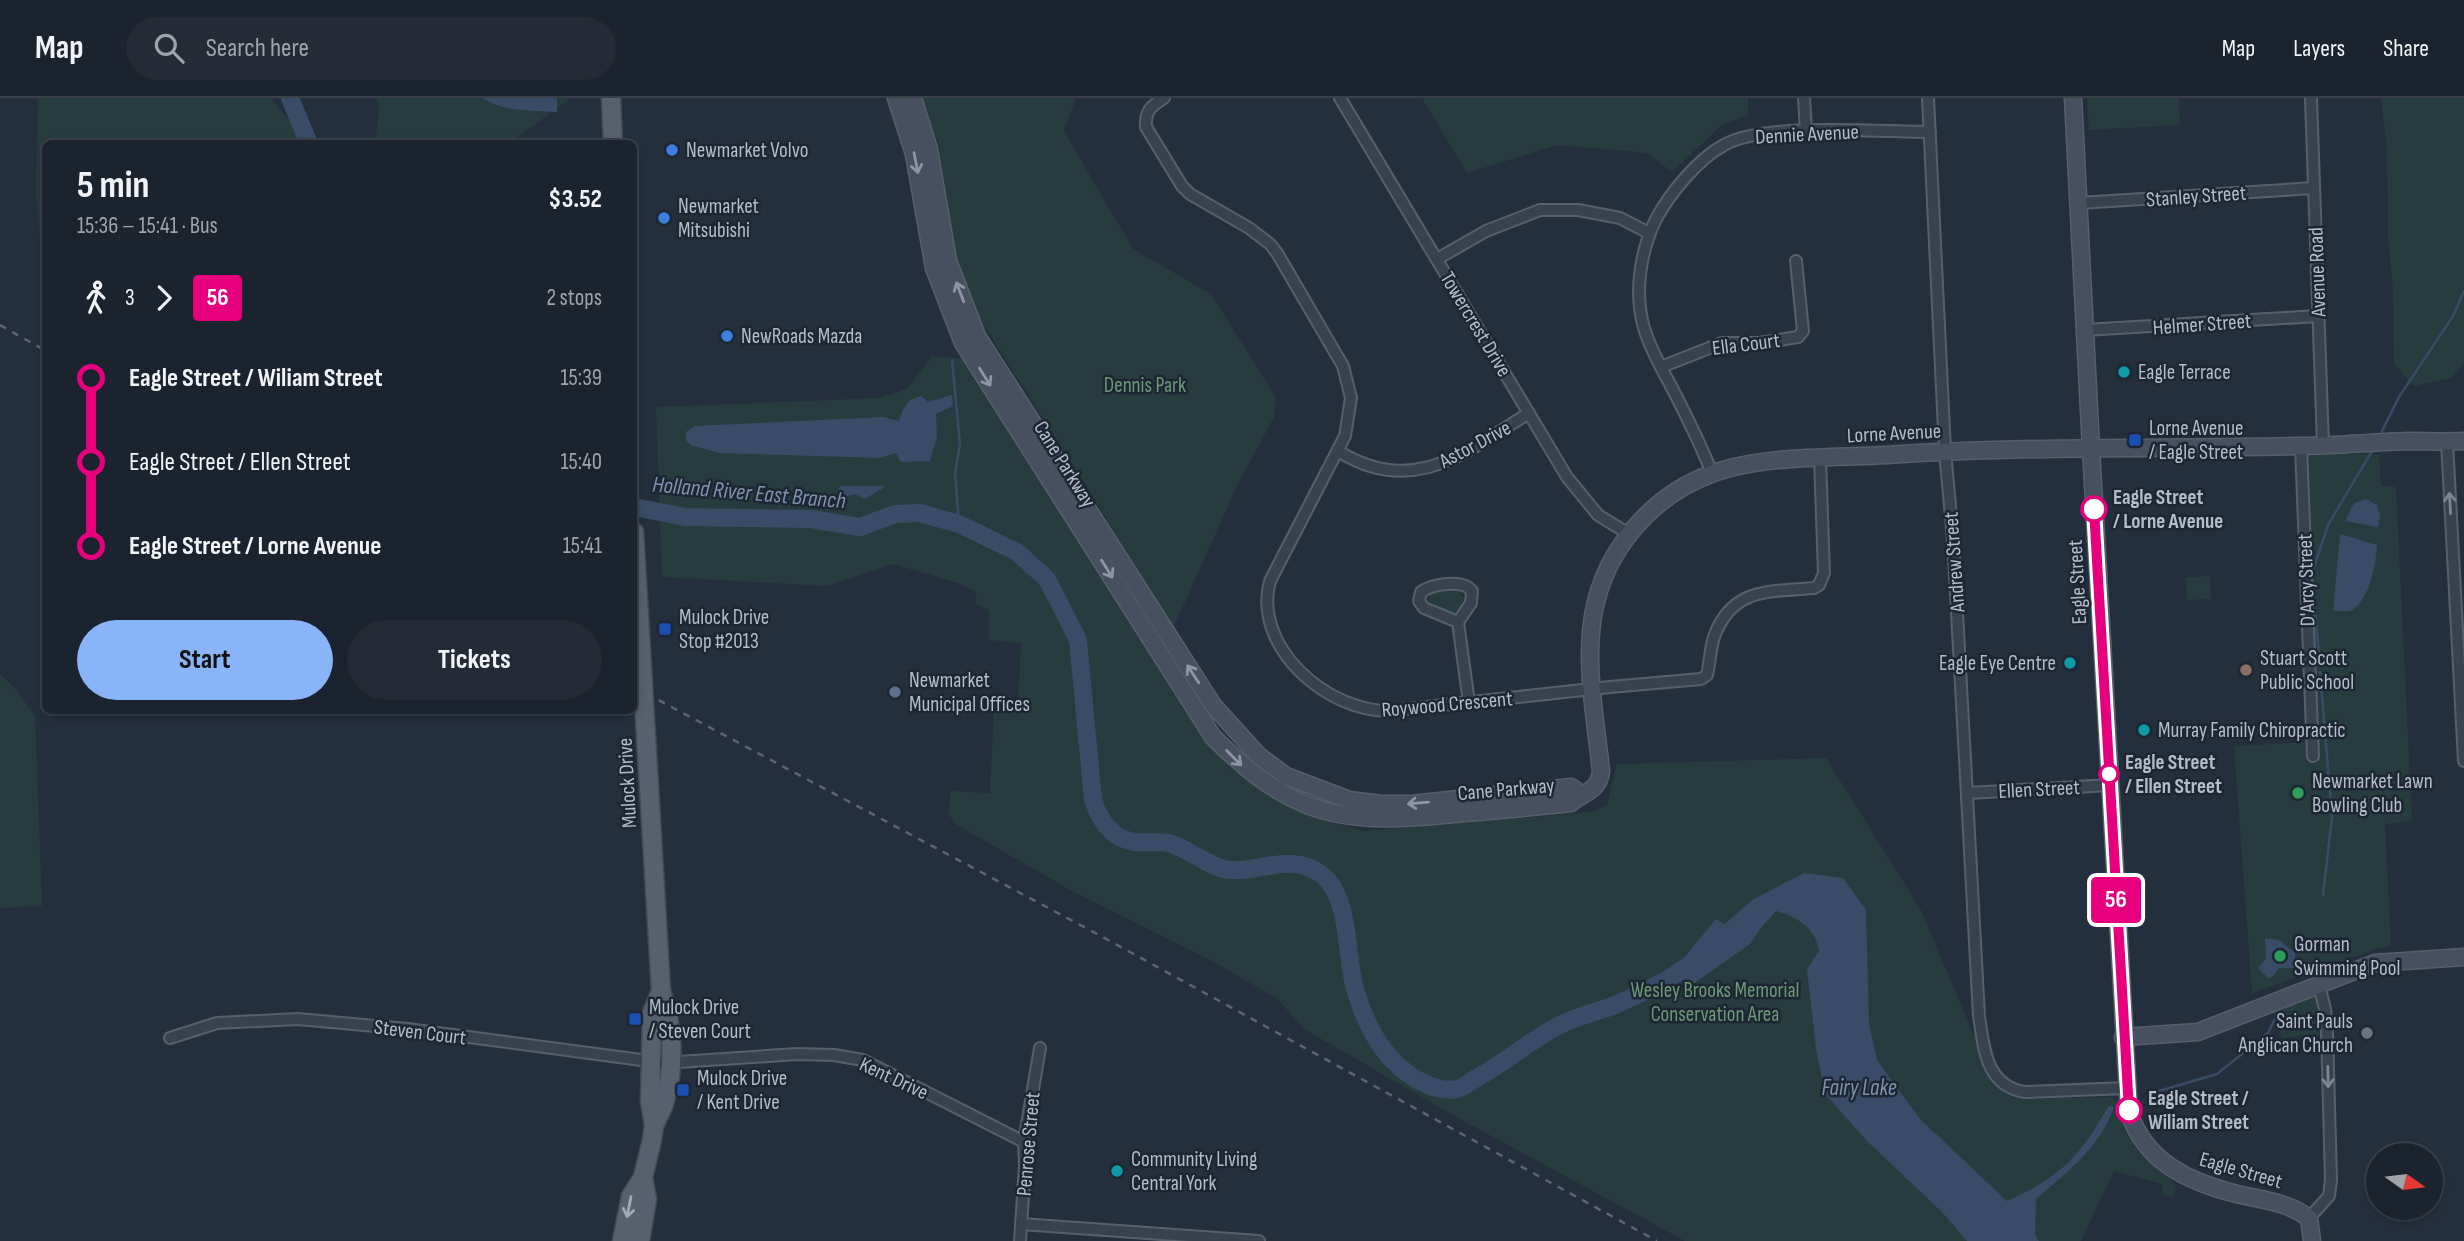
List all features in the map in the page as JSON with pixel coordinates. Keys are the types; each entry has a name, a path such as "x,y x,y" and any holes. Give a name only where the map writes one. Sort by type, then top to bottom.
{"main road":[{"path":"611,98 613,140"},
{"name":"Cane Parkway","path":"896,98 914,154 934,268 963,343 1213,737 1240,765 1271,787 1308,805 1348,816 1391,820 1571,803 1581,794 1571,787 1412,804 1381,804 1349,800 1286,776 1259,756 1213,705 977,336 948,261 929,149 913,98"},
{"name":"Eagle Street","path":"2073,98 2129,1112 2137,1134 2166,1165 2197,1181 2303,1213"},
{"name":"Lorne Avenue","path":"1581,794 1593,790 1600,780 1601,771 1589,667 1589,632 1600,587 1629,534 1652,509 1675,490 1712,473 1758,462 1945,451 2323,446 2464,441"},
{"name":"Mulock Drive","path":"622,1241 631,1196 643,1177 653,1126 650,1101 661,1061 652,1013 661,991 637,583"},
{"path":"2123,1037 2198,1032 2375,963 2464,957"},
{"name":"Mulock Drive","path":"640,1241 648,1199 643,1177"},
{"path":"2303,1213 2312,1241"}],"street":[{"name":"Roywood Crescent","path":"1164,98 1150,108 1145,118 1146,127 1182,186 1190,194 1249,228 1270,244 1343,366 1348,381 1350,411 1345,436 1270,581 1266,611 1276,638 1305,677 1323,692 1350,705 1390,712 1688,679 1701,680 1707,675 1717,630 1735,604 1759,592 1814,588 1819,585 1824,573 1820,459"},
{"name":"Towercrest Drive","path":"1340,98 1580,495 1598,515 1629,534"},
{"path":"1804,98 1806,131"},
{"name":"Andrew Street","path":"1928,98 1945,451 1981,1027 1991,1070 2000,1082 2013,1090 2025,1092 2127,1088"},
{"name":"Avenue Road","path":"2311,98 2323,446"},
{"name":"Dennie Avenue","path":"1712,473 1697,436 1645,331 1639,294 1649,233 1669,198 1689,174 1723,145 1742,138 1779,131 1930,132"},
{"name":"Stanley Street","path":"2079,203 2314,188"},
{"path":"1437,259 1486,231 1540,210 1578,209 1620,218 1649,233"},
{"name":"Ella Court","path":"1661,367 1722,343 1759,343 1798,337 1802,331 1796,261"},
{"name":"Helmer Street","path":"2085,330 2319,316"},
{"name":"Astor Drive","path":"1338,451 1371,466 1419,470 1453,460 1529,413"},
{"path":"2447,442 2464,761"},
{"name":"D'Arcy Street","path":"2301,446 2313,756"},
{"path":"1458,622 1423,608 1419,601 1421,592 1431,587 1461,583 1468,585 1472,591 1472,598 1458,622 1469,703"},
{"name":"Ellen Street","path":"1968,793 2110,785"},
{"path":"2303,1213 2329,1196 2331,1181 2327,1031 2319,985"},
{"name":"Steven Court","path":"170,1038 217,1023 298,1019 408,1029 661,1061"},
{"name":"Penrose Street","path":"1020,1241 1024,1142 1040,1048"},
{"name":"Kent Drive","path":"661,1061 797,1054 834,1055 863,1060 1024,1142"},
{"path":"1021,1224 1259,1241"}],"green space":[{"path":"38,98 270,98 307,140 42,140 42,269 36,190"},
{"path":"377,98 568,98 514,140 375,140 379,110"},
{"name":"Dennis Park","path":"922,98 1076,98 1064,131 1133,249 1211,294 1276,397 1274,417 1236,488 1172,631 1099,506 981,321 956,258 939,146"},
{"path":"1422,98 1748,98 1748,115 1722,125 1672,172 1647,153 1557,145 1467,173"},
{"path":"2087,98 2179,98 2180,125 2089,130"},
{"path":"2381,98 2464,98 2464,363 2451,378 2414,386 2394,364 2387,149"},
{"name":"Wesley Brooks Memorial Conservation Area","path":"932,356 965,359 1192,720 1232,769 1266,793 1315,818 1364,831 1592,812 1607,805 1617,764 1826,758 1921,910 1994,1083 2009,1095 2023,1099 2109,1097 2119,1101 2126,1128 2138,1151 2176,1185 2173,1197 2163,1195 2162,1184 2114,1171 2081,1241 1685,1241 1458,1118 1306,1030 1276,998 1214,962 1074,892 957,825 948,814 951,791 990,793 994,707 1018,704 1021,643 989,640 989,610 975,603 977,593 961,584 893,564 827,586 662,577 656,407 879,398 907,389"},
{"path":"2301,453 2379,455 2381,486 2396,487 2412,821 2385,824 2391,946 2252,993 2234,746 2307,742"},
{"path":"2210,576 2211,599 2187,600 2186,577"},
{"path":"1434,591 1461,591 1464,599 1457,613 1451,613 1429,602 1429,595"},
{"path":"0,674 15,688 35,716 42,906 0,908"},
{"path":"2308,991 2317,995 2323,1034 2282,1038 2271,1007"}],"water":[{"path":"482,98 557,98 557,112 509,108"},
{"path":"952,395 953,406 936,414 937,437 930,461 901,462 896,453 880,458 719,453 691,445 686,440 686,432 694,426 883,417 899,421 904,408 912,399 921,396 928,402"},
{"path":"840,486 886,486 865,499 855,494 838,499"},
{"path":"2366,499 2377,505 2380,517 2378,527 2345,521 2354,503"},
{"path":"2340,534 2377,545 2367,592 2357,607 2350,611 2333,611"},
{"name":"Fairy Lake","path":"1804,873 1843,878 1866,910 1869,1023 1877,1060 1920,1119 2007,1201 2042,1183 2062,1168 2080,1150 2109,1106 2114,1107 2108,1122 2091,1147 2071,1169 2036,1199 2035,1234 2039,1241 1967,1241 1942,1212 1869,1143 1825,1094 1816,1049 1807,969 1819,951 1814,936 1804,925 1776,911 1750,944 1693,984 1675,976 1682,960 1716,919 1725,924 1752,900"},
{"name":"Gorman Swimming Pool","path":"2265,938 2279,940 2295,953 2295,968 2279,968 2268,978 2258,968 2266,959"}],"waterway":[{"name":"Holland River East Branch","path":"290,98 307,140"},
{"path":"2380,435 2399,397 2453,316 2464,291"},
{"path":"952,360 960,444 955,473 959,524"},
{"path":"2319,655 2312,573 2328,525 2372,451"},
{"name":"Holland River East Branch","path":"637,508 685,517 811,519 860,527 895,514 920,513 959,524 1017,552 1047,579 1078,640 1093,800 1103,822 1113,833 1127,840 1172,844 1223,869 1241,870 1288,864 1311,868 1322,875 1338,897 1354,985 1369,1026 1393,1061 1426,1084 1446,1090 1462,1087 1549,1031 1635,996 1693,962"},
{"path":"2320,672 2332,817 2323,895"},
{"path":"2149,1094 2217,1074 2268,1033 2277,1015"}],"railway":[{"path":"0,325 42,349"},
{"path":"637,689 1099,935 1657,1241"}],"bus line":[{"name":"56","path":"2094,509 2129,1110"}],"place":[{"name":"Newmarket Volvo","path":"672,150"},
{"name":"Newmarket Mitsubishi","path":"664,218"},
{"name":"NewRoads Mazda","path":"727,336"},
{"name":"Eagle Terrace","path":"2124,372"},
{"name":"Lorne Avenue / Eagle Street","path":"2135,440"},
{"name":"Eagle Street / Lorne Avenue","path":"2094,509"},
{"name":"Mulock Drive Stop #2013","path":"665,629"},
{"name":"Eagle Eye Centre","path":"2070,663"},
{"name":"Stuart Scott Public School","path":"2246,670"},
{"name":"Newmarket Municipal Offices","path":"895,692"},
{"name":"Murray Family Chiropractic","path":"2144,730"},
{"name":"Eagle Street / Ellen Street","path":"2109,774"},
{"name":"Newmarket Lawn Bowling Club","path":"2298,793"},
{"name":"Gorman Swimming Pool","path":"2280,956"},
{"name":"Mulock Drive / Steven Court","path":"635,1019"},
{"name":"Saint Pauls Anglican Church","path":"2367,1033"},
{"name":"Mulock Drive / Kent Drive","path":"683,1090"},
{"name":"Eagle Street / Wiliam Street","path":"2129,1110"},
{"name":"Community Living Central York","path":"1117,1171"}]}
